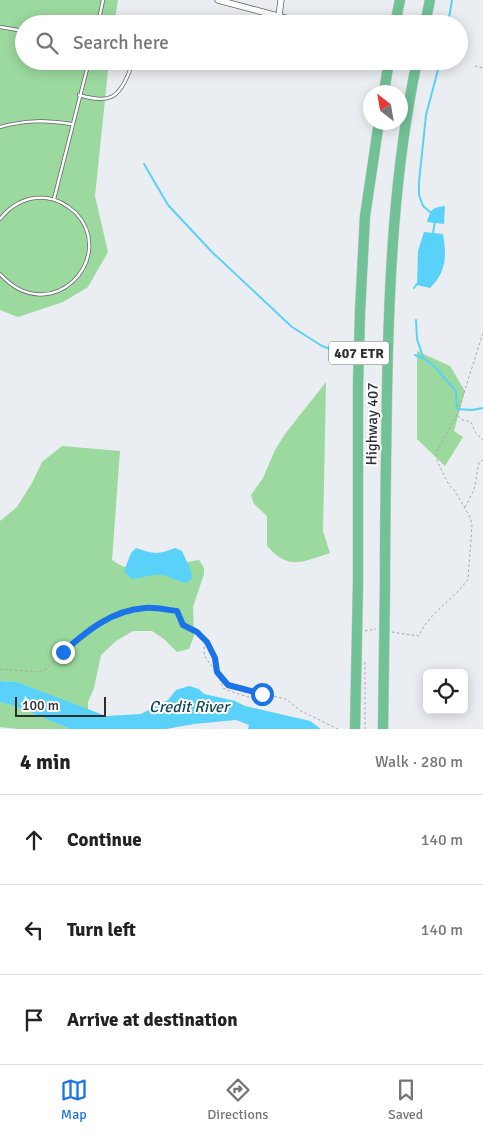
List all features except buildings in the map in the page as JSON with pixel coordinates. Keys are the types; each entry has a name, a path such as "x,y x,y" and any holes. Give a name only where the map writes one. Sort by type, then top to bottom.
{"highway":[{"path":"397,15 399,0"},
{"path":"427,15 430,0"},
{"path":"428,15 435,0"},
{"path":"385,85 388,70"},
{"name":"Highway 407","path":"382,729 389,294 402,144 415,70"},
{"name":"Highway 407","path":"355,729 360,312 365,216 378,130"}],"street":[{"path":"218,0 275,15"},
{"path":"279,15 281,0"}],"lane":[{"path":"100,15 103,0"},
{"path":"0,27 15,30"},
{"path":"54,199 71,124 86,70"},
{"path":"79,95 98,99 112,98 121,89 130,70"},
{"path":"0,127 30,120 71,124"},
{"path":"0,219 7,210 21,201 37,197 54,199 69,206 81,219 88,234 89,252 84,268 73,282 59,291 42,295 25,293 10,285 0,274"}],"path":[{"path":"475,66 483,68"},
{"path":"393,632 419,636 421,630 432,616 468,579 472,525 465,508 449,485 437,461 438,451 457,415 483,333"},
{"path":"457,415 463,420 471,422 483,440"},
{"path":"465,508 474,490 479,462 483,460"},
{"path":"0,670 38,672 46,669 63,652 96,625 116,614 145,608 177,611 183,625 197,632 207,642 215,658 217,672 223,688 252,698 262,694"},
{"path":"365,631 375,629 384,631"},
{"path":"207,642 203,651 205,656 228,685 286,699 301,711 338,729"},
{"path":"365,660 365,729"}],"green space":[{"path":"0,0 118,0 116,15 15,15 15,70 108,70 95,196 108,252 88,287 63,302 18,317 0,310"},
{"path":"417,351 450,366 465,391 454,431 463,437 445,466 417,439"},
{"path":"326,382 323,531 330,553 303,561 289,562 275,554 267,546 267,516 254,504 251,495 263,478 275,450 285,434"},
{"path":"62,446 120,451 112,560 125,567 145,568 199,560 204,568 204,574 193,607 194,636 189,649 177,652 164,639 152,631 133,631 116,641 101,655 94,688 88,702 88,710 17,682 0,681 0,521 17,507 42,462"},
{"path":"0,702 15,706 70,729 0,727"}],"water":[{"path":"445,206 444,224 427,222 432,210"},
{"path":"424,232 443,234 444,242 444,264 439,276 430,288 417,285 418,251"},
{"path":"136,548 156,553 175,548 182,551 191,571 192,579 187,583 167,576 157,575 132,579 124,571 131,553"},
{"name":"Credit River","path":"0,681 17,682 106,716 141,714 168,700 176,690 189,686 199,689 204,694 235,701 245,706 310,721 321,729 248,729 249,725 236,720 166,729 70,729 15,706 0,702"}],"waterway":[{"path":"450,15 452,0"},
{"path":"430,212 423,206 419,195 419,182 426,115 438,70"},
{"path":"144,164 168,205 212,252 292,327 322,346 336,351"},
{"path":"433,233 435,221"},
{"path":"414,288 417,284"},
{"path":"416,320 417,339 423,357"},
{"path":"415,355 434,366 456,391 457,409 472,410 483,408"}],"route":[{"path":"63,652 86,632 116,614 145,608 177,611 183,625 197,632 207,642 215,658 217,672 228,685 262,694"}]}
